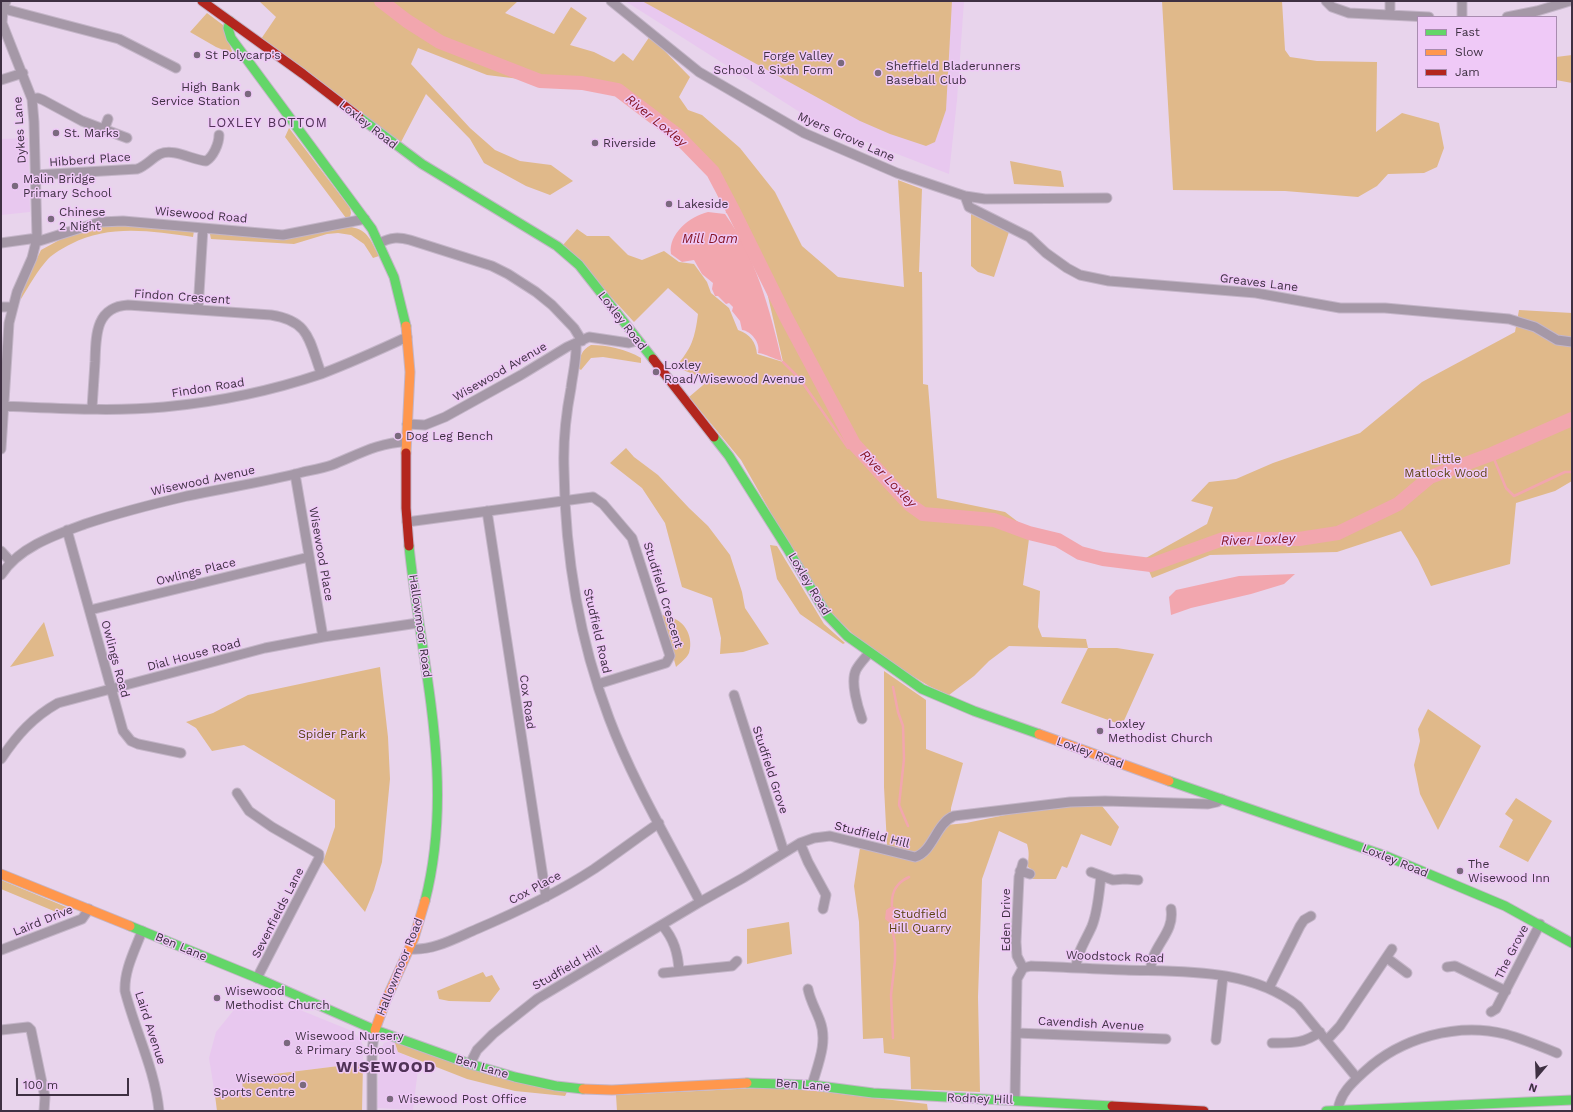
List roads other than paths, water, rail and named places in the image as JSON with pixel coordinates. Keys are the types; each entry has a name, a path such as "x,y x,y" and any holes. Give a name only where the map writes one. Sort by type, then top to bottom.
{"street":[{"name":"Loxley Road","path":"202,1 422,164 557,246 578,265 729,456 827,615 848,636 869,653 922,689 943,699 1101,757 1386,856 1498,903 1540,924 1572,943"},
{"name":"Myers Grove Lane","path":"611,1 699,72 804,133 897,173 965,196 985,199 1107,198"},
{"path":"1326,1 1332,7 1349,13 1417,16"},
{"path":"1390,1 1390,15"},
{"path":"1462,1 1462,16"},
{"path":"1512,16 1537,11 1570,1"},
{"path":"3,6 119,39 176,68"},
{"name":"Dykes Lane","path":"1,450 2,406 7,339 12,307 16,292 32,258 36,240 32,99 23,73 2,24 3,6"},
{"name":"Hallowmoor Road","path":"230,21 228,28 231,38 365,220 380,243 394,276 402,305 407,337 410,380 406,442 405,501 418,622 432,714 438,769 439,810 436,841 426,898 410,949 380,1014 375,1030"},
{"path":"1,80 23,73"},
{"path":"32,99 43,100 82,121 127,138"},
{"path":"104,130 108,119"},
{"name":"Hibberd Place","path":"35,175 137,169 143,167 162,153 170,152 206,161 213,154 219,140 219,136"},
{"name":"Greaves Lane","path":"965,196 969,207 1029,237 1046,254 1066,268 1080,275 1109,281 1256,293 1340,308 1385,308 1509,320 1535,327 1557,340 1572,342"},
{"name":"Wisewood Road","path":"1,243 36,240 100,222 141,222 283,235 365,220"},
{"path":"198,310 203,228"},
{"path":"380,243 387,239 398,237 492,266 532,289 552,305 574,328 579,342 589,338 629,343 637,341"},
{"name":"Findon Crescent","path":"92,408 96,333 102,318 107,312 120,305 271,315 292,320 304,330 321,374"},
{"path":"1,306 12,307"},
{"name":"Findon Road","path":"2,406 128,409 208,401 251,393 321,374 407,337"},
{"name":"Wisewood Avenue","path":"407,424 425,425 445,417 490,393 550,356 579,342"},
{"name":"Studfield Road","path":"579,342 564,440 567,530 576,599 598,684 621,747 700,902"},
{"name":"Wisewood Avenue","path":"11,562 32,547 68,530 101,519 187,496 295,474 331,465 381,445 393,442 406,442"},
{"name":"Wisewood Place","path":"295,474 323,637"},
{"name":"Studfield Crescent","path":"407,522 589,498 598,500 608,508 630,534 635,544 670,656 666,663 598,684"},
{"name":"Cox Road","path":"487,511 546,897"},
{"name":"Owlings Road","path":"68,530 111,689 126,737 138,744 181,753"},
{"path":"1,551 11,562 1,575"},
{"name":"Owlings Place","path":"90,610 309,557"},
{"name":"Dial House Road","path":"1,759 21,731 44,711 58,704 265,648 418,622"},
{"path":"862,720 858,707 854,678 856,671 869,653"},
{"name":"Studfield Grove","path":"734,696 784,852"},
{"name":"Sevenfields Lane","path":"237,793 249,811 272,827 319,854 319,858 257,978"},
{"name":"Studfield Hill","path":"470,1064 477,1050 493,1034 537,999 743,878 784,852 800,843 814,838 830,836 915,858 926,849 945,823 954,816 1070,802 1105,801 1214,804 1222,799"},
{"name":"Cox Place","path":"410,949 427,948 458,937 508,916 546,897 593,869 659,823"},
{"path":"800,843 808,862 824,888 826,895 823,909"},
{"name":"Eden Drive","path":"1023,968 1017,956 1016,942 1021,867 1030,874"},
{"path":"1091,872 1113,880 1138,880"},
{"name":"Ben Lane","path":"1,874 257,978 375,1030 470,1064 534,1082 562,1087 612,1090 757,1083 812,1085 924,1096"},
{"path":"1076,967 1078,955 1092,928 1096,914 1101,876"},
{"name":"Laird Drive","path":"1,950 82,919 89,909"},
{"path":"1150,970 1154,955 1169,929 1171,922 1171,909"},
{"path":"1269,988 1300,926 1304,920 1311,916"},
{"name":"The Grove","path":"1491,1012 1496,1009 1540,924"},
{"path":"662,925 668,932 678,954 679,971"},
{"name":"Laird Avenue","path":"142,931 126,972 125,991 153,1075 159,1111"},
{"path":"1327,1040 1340,1026 1392,949"},
{"path":"1387,958 1407,973"},
{"path":"663,974 732,966 737,961"},
{"name":"Woodstock Road","path":"1023,968 1030,966 1076,967 1150,970 1224,976 1269,988 1289,999 1298,1006 1357,1078"},
{"name":"The Grove","path":"1447,967 1455,966 1506,991"},
{"path":"1016,1100 1018,979 1023,968"},
{"path":"1216,1040 1224,976"},
{"path":"808,989 810,998 820,1021 824,1041 812,1085"},
{"path":"1,1030 28,1027 31,1030 45,1097 44,1111"},
{"path":"372,1111 372,1050 375,1030"},
{"path":"1338,1110 1339,1103 1345,1091 1357,1078 1376,1062 1405,1044 1428,1037 1449,1032 1470,1030 1504,1034 1557,1053"},
{"path":"1272,1043 1296,1043 1312,1037 1320,1032"},
{"name":"Cavendish Avenue","path":"1016,1033 1166,1039"},
{"name":"Rodney Hill","path":"924,1096 1204,1111"},
{"path":"1326,1111 1520,1106 1572,1100"}],"water":[{"name":"Mill Dam","path":"708,212 725,214 745,248 761,284 782,361 758,353 759,349 757,342 752,335 742,330 740,321 732,311 733,307 729,303 726,304 718,296 715,296 712,289 713,283 702,274 694,260 682,262 671,254 673,240 682,227 694,217"},
{"path":"1295,574 1284,584 1251,594 1191,608 1171,615 1169,597 1176,590 1239,576"},
{"path":"892,906 898,909 901,915 898,921 891,924 885,919 886,910"}],"waterway":[{"name":"River Loxley","path":"381,1 407,21 440,42 540,81 582,83 618,90 676,134 713,172 786,317 854,444 909,504 923,514 994,520 1029,533 1058,540 1080,553 1103,559 1151,565 1223,539 1299,539 1338,533 1398,504 1430,477 1492,454 1572,419"},
{"name":"River Loxley","path":"727,212 732,209"},
{"path":"783,362 800,379 848,448 854,444"},
{"path":"1492,454 1506,488 1514,496 1565,472 1572,472"},
{"path":"893,687 898,712 903,726 904,759 899,805 908,826"},
{"path":"892,906 892,896 895,888 904,879 909,877"},
{"path":"891,924 895,943 895,961 891,995 893,1038"}],"place":[{"name":"St Polycarp's","path":"197,55"},
{"name":"Forge Valley School & Sixth Form","path":"841,63"},
{"name":"Sheffield Bladerunners Baseball Club","path":"878,73"},
{"name":"High Bank Service Station","path":"248,94"},
{"name":"St. Marks","path":"56,133"},
{"name":"Riverside","path":"595,143"},
{"name":"Malin Bridge Primary School","path":"15,186"},
{"name":"Lakeside","path":"669,204"},
{"name":"Chinese 2 Night","path":"51,219"},
{"name":"Loxley Road/Wisewood Avenue","path":"656,372"},
{"name":"Dog Leg Bench","path":"398,436"},
{"name":"Loxley Methodist Church","path":"1100,731"},
{"name":"The Wisewood Inn","path":"1460,871"},
{"name":"Wisewood Methodist Church","path":"217,998"},
{"name":"Wisewood Nursery & Primary School","path":"287,1043"},
{"name":"Wisewood Sports Centre","path":"303,1085"},
{"name":"Wisewood Post Office","path":"390,1099"}],"district":[{"name":"LOXLEY BOTTOM","path":"268,123"},
{"name":"WISEWOOD","path":"386,1067"}],"park label":[{"name":"Little Matlock Wood","path":"1446,466"},
{"name":"Spider Park","path":"332,734"},
{"name":"Studfield Hill Quarry","path":"920,921"}]}
